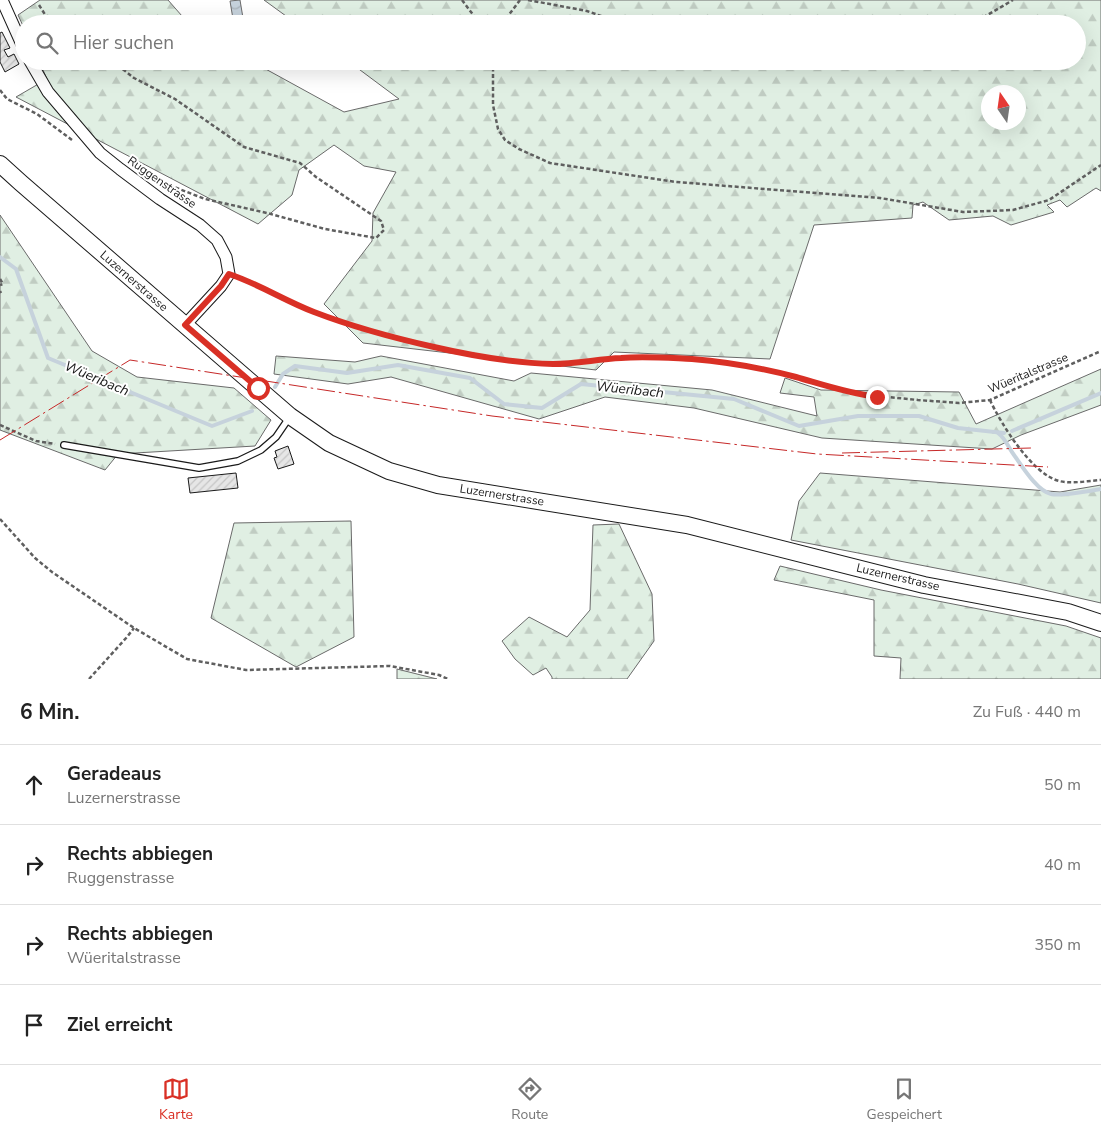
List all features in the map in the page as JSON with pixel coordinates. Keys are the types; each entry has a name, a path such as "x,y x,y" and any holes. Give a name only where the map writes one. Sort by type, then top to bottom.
{"main road":[{"name":"Luzernerstrasse","path":"0,164 290,416 329,443 389,471 438,485 687,525 924,584 1068,612 1101,623"}],"street":[{"path":"2,0 15,29"},
{"name":"Ruggenstrasse","path":"35,70 48,92 100,153 137,182 200,225 217,240 226,257 229,274"},
{"path":"185,325 221,286 229,274"}],"lane":[{"path":"64,445 199,468 238,461 261,450 276,437 290,416"}],"path":[{"path":"462,0 473,15"},
{"path":"509,15 520,0"},
{"path":"528,0 587,11 598,15"},
{"path":"987,15 1013,0"},
{"path":"39,5 45,15"},
{"path":"124,70 134,78 175,99 244,147 300,163 316,177 380,221 384,230 376,238 325,229 267,213 205,200 157,180 137,182"},
{"path":"492,70 493,104 498,129 505,140 519,149 550,163 676,182 880,198 964,212 1013,210 1049,200 1101,166"},
{"path":"0,90 7,100 37,114 77,143"},
{"name":"Wüeritalstrasse","path":"229,274 250,281 282,299 349,324 435,347 513,362 554,364 646,357 692,359 769,370 857,394 959,403 990,400 1101,351"},
{"path":"0,279 2,284 0,285"},
{"path":"990,400 999,419 1029,460 1044,474 1058,481 1072,483 1101,480"},
{"path":"0,425 36,441 64,445"},
{"path":"0,519 35,558 52,572 134,628 187,658 246,670 390,666 439,675 448,679"},
{"path":"89,679 134,628"}],"green space":[{"path":"40,0 168,0 181,15 18,15"},
{"path":"264,0 1101,0 1101,191 1096,188 1067,207 1060,200 1047,205 1054,212 1011,225 993,216 949,220 923,202 913,205 912,218 814,225 770,359 614,352 596,370 363,343 324,304 372,241 373,213 396,172 364,166 334,145 299,170 292,195 258,224 16,97 47,79 43,70 267,70 344,112 399,99 360,70 1086,70 1086,15 285,15"},
{"path":"0,215 92,351 137,377 234,388 271,420 255,446 118,454 105,470 0,430"},
{"path":"276,356 355,362 381,356 514,381 531,373 712,390 817,416 814,397 780,393 785,378 821,390 959,392 976,424 1101,369 1101,405 1021,435 992,449 822,438 694,408 605,397 539,419 391,377 348,384 274,374"},
{"path":"820,473 1060,492 1101,485 1101,603 1018,584 791,540 799,501"},
{"path":"351,521 354,637 296,667 211,618 234,523"},
{"path":"619,524 652,594 654,641 627,679 552,679 546,668 533,675 515,659 502,641 529,617 567,637 590,610 593,525"},
{"path":"780,566 881,590 1066,626 1101,638 1101,679 900,679 901,658 874,656 874,600 774,580"},
{"path":"397,669 437,679 397,679"}],"water":[{"path":"240,0 242,15 232,15 230,1"}],"building":[{"path":"2,32 10,48 4,50 8,57 14,54 15,56 15,66 5,72 0,62 0,33"},
{"path":"288,446 294,464 278,469 274,458 277,457 275,451"},
{"path":"236,473 238,488 190,493 188,478"}],"waterway":[{"name":"Wüeribach","path":"0,257 16,269 48,358 212,426 252,411"},
{"name":"Wüeribach","path":"275,387 283,374 295,366 347,373 398,365 470,378 504,404 542,408 581,384 734,399 799,426 858,416 919,416 958,428 1004,433"},
{"name":"Wüeribach","path":"1012,431 1101,393"},
{"path":"998,433 1005,440 1030,478 1046,492 1061,494 1101,489"}],"power":[{"path":"0,440 130,360 492,416 817,454 1048,467"},
{"path":"842,453 1031,448"}],"route":[{"path":"258,388 185,325 221,286 229,274 250,281 282,299 349,324 385,335 474,355 513,362 554,364 646,357 715,361 769,370 836,390 877,397"}]}
